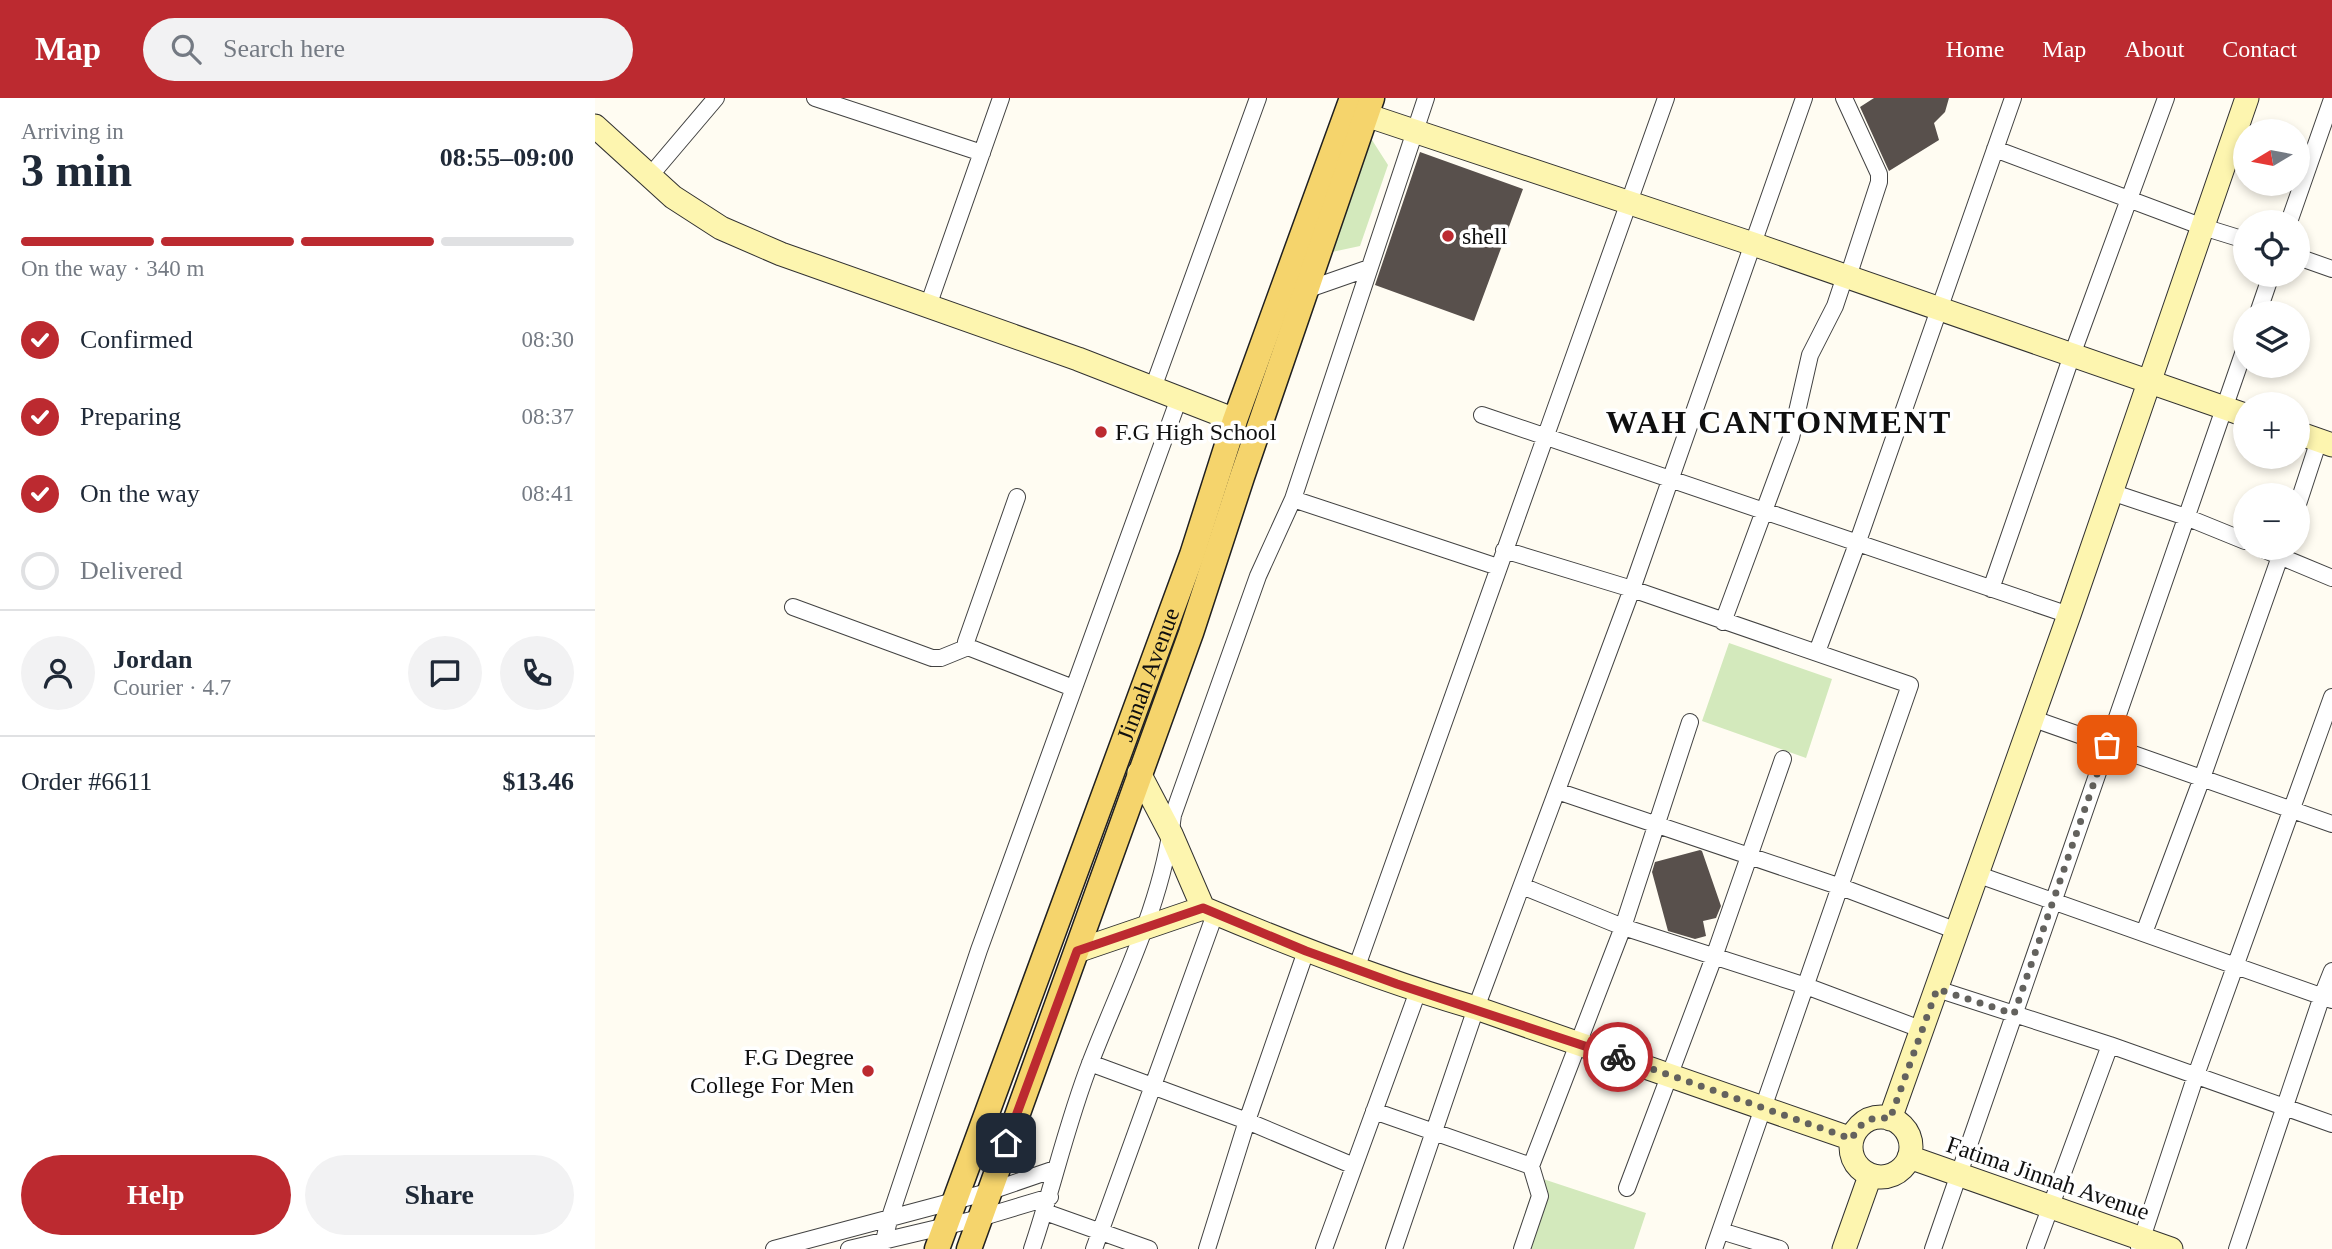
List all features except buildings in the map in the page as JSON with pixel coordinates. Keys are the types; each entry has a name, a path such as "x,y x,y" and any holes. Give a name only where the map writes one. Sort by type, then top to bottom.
{"main road":[{"name":"Jinnah Avenue","path":"969,1249 1191,633 1306,290 1363,104"},
{"name":"Jinnah Avenue","path":"941,1238 1192,555 1235,420 1363,104"}],"street":[{"path":"649,177 716,98"},
{"path":"815,98 982,153"},
{"path":"928,306 1001,98"},
{"path":"1153,388 1258,98"},
{"path":"1033,1249 1055,1168 1090,1063 1146,929 1171,834 1173,815 1258,576 1293,499 1426,98"},
{"path":"1356,969 1666,98"},
{"path":"1394,1249 1476,1008 1632,589 1804,98"},
{"path":"1817,652 2013,98"},
{"path":"1991,589 2072,355 2166,98"},
{"path":"1890,1119 2069,615 2247,98"},
{"path":"2293,210 2332,101 2323,98"},
{"path":"1723,622 1791,438 1810,355 1835,306 1879,182 1879,174 1848,100"},
{"path":"1363,104 1414,131 1753,244 2233,410"},
{"path":"595,126 673,197 721,228 781,254 1235,420"},
{"path":"1995,149 2233,236"},
{"path":"2310,261 2332,269"},
{"path":"1306,290 1369,268"},
{"path":"883,1245 979,950 1179,398"},
{"path":"1482,415 2069,615"},
{"path":"1933,1249 2186,517 2233,415"},
{"path":"2304,483 2316,439"},
{"path":"2111,492 2233,536"},
{"path":"968,647 966,642 1017,497"},
{"path":"1293,499 1498,567"},
{"path":"1504,550 1632,589 1910,685 1765,1109 1714,1249"},
{"path":"2144,933 2279,560"},
{"path":"2295,560 2332,578"},
{"path":"793,607 932,657 941,658 968,647 1073,688"},
{"path":"2140,1244 2196,1075 2332,696"},
{"path":"2031,718 2332,824"},
{"path":"1522,1249 1540,1196 1531,1166 1623,926 1691,722"},
{"path":"1627,1188 1714,957 1783,759"},
{"path":"1094,1249 1153,1088 1209,911 1139,773"},
{"path":"1557,791 1841,887 1957,931"},
{"path":"1976,874 2327,998"},
{"path":"1522,886 1623,926 1807,986 1923,1030"},
{"path":"1077,951 1209,911 1306,951 1418,991 1476,1008 1852,1139"},
{"path":"1207,1249 1247,1121 1306,951"},
{"path":"2237,1249 2285,1107 2327,998 2332,971"},
{"path":"1937,989 2110,1045 2332,1124"},
{"path":"1324,1249 1418,991"},
{"path":"2035,1249 2110,1045"},
{"path":"1090,1063 1247,1121 1354,1166"},
{"path":"1374,1111 1531,1166"},
{"path":"1890,1119 1905,1130 1909,1139 1909,1157 1898,1172 1889,1177 1870,1176 1858,1167 1851,1154 1852,1139 1855,1131 1867,1120 1890,1119"},
{"name":"Fatima Jinnah Avenue","path":"1909,1157 2051,1207 2140,1244 2171,1249"},
{"path":"774,1249 988,1192 1055,1168"},
{"path":"1845,1249 1870,1176"},
{"path":"849,1249 941,1238 981,1218 1047,1204 1101,1232 1149,1249"},
{"path":"1721,1231 1780,1249"}],"green space":[{"path":"1372,140 1388,165 1360,246 1332,252 1326,250 1365,143"},
{"path":"1729,643 1832,679 1806,758 1702,721"},
{"path":"1537,1177 1646,1213 1634,1249 1513,1249"}],"way so far":[{"path":"1618,1057 1852,1139 1855,1131 1867,1120 1882,1117 1890,1119 1937,989 2014,1014 2107,745"}],"place":[{"name":"shell","path":"1448,236"},
{"name":"F.G High School","path":"1101,432"},
{"name":"F.G Degree College For Men","path":"868,1071"}],"district":[{"name":"WAH CANTONMENT","path":"1779,422"}],"route":[{"path":"1006,1143 1077,951 1203,908 1306,951 1397,984 1618,1057"}]}
